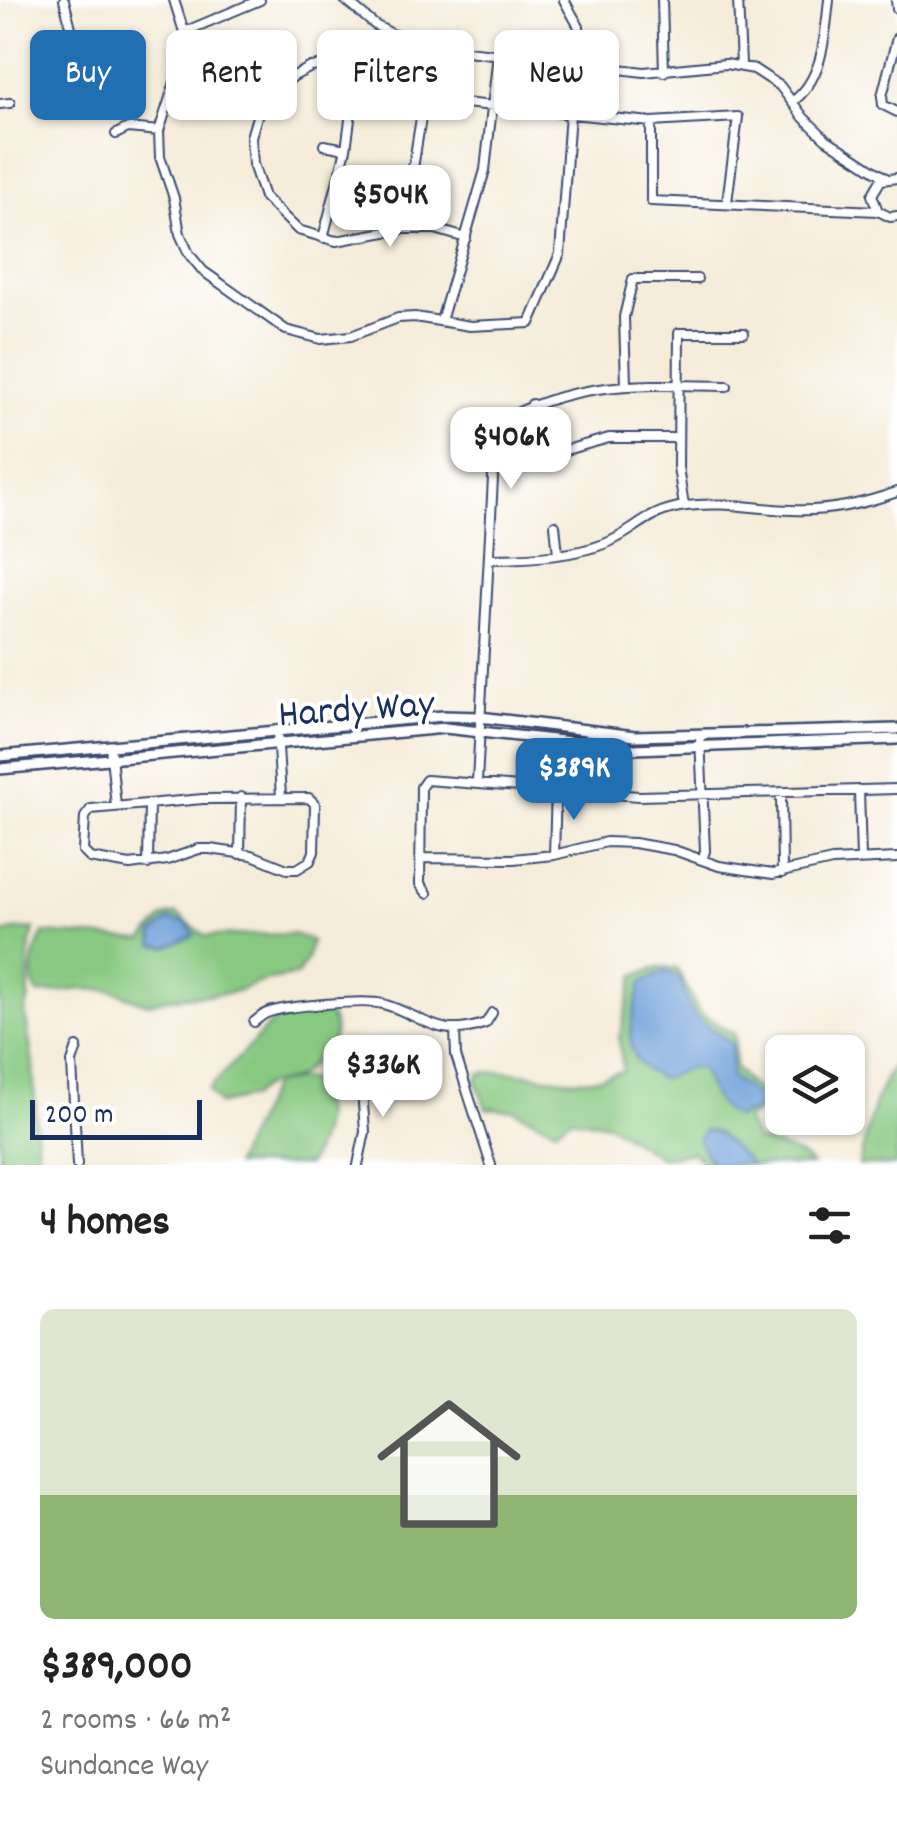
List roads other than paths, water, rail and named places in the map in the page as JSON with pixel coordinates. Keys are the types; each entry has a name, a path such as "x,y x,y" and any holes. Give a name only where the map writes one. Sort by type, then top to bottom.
{"main road":[{"name":"Hardy Way","path":"0,756 394,719 480,717 585,732 700,742 897,739"},
{"name":"Hardy Way","path":"0,769 445,728 634,749 897,730"}],"street":[{"path":"64,0 71,28"},
{"path":"174,0 183,30"},
{"path":"189,30 260,0"},
{"path":"345,0 375,25 415,43 494,53"},
{"path":"564,0 579,30"},
{"path":"662,0 664,72"},
{"path":"738,0 740,64"},
{"path":"792,102 812,80 826,32 829,0"},
{"path":"896,0 897,9"},
{"path":"897,38 883,105 897,112"},
{"path":"619,68 664,72 740,64 768,76 812,128 870,169 886,178 897,178"},
{"path":"317,66 274,90 258,112 250,149 264,197 298,230 323,238 356,239 402,229 436,229 466,238"},
{"path":"441,321 484,170 494,94"},
{"path":"474,102 493,104"},
{"path":"166,112 159,131 160,157 189,254 203,270 271,321 302,336 320,339 350,336 398,318 470,326 530,323 560,254 570,120"},
{"path":"619,118 651,122 738,117 727,202"},
{"path":"323,238 346,149 348,120"},
{"path":"402,229 402,210 421,120"},
{"path":"651,122 651,202 859,209 897,216"},
{"path":"116,134 128,128 159,131"},
{"path":"324,145 346,149"},
{"path":"870,169 878,211"},
{"path":"859,209 886,178"},
{"path":"626,384 624,317 633,280 697,278"},
{"path":"684,506 678,438 679,334 744,332"},
{"path":"477,782 493,478 486,428 532,404 594,387 727,386"},
{"path":"532,404 548,455 609,438 678,438"},
{"path":"490,559 558,554 603,545 643,519 684,506 725,503 796,511 828,510 897,492"},
{"path":"554,525 558,554"},
{"path":"276,730 281,797"},
{"path":"700,742 705,851 702,860"},
{"path":"110,746 116,806"},
{"path":"427,892 420,884 421,787 426,780 597,794 702,796 897,789"},
{"path":"554,855 556,790"},
{"path":"860,790 861,859"},
{"path":"781,793 782,873"},
{"path":"240,854 241,798"},
{"path":"241,798 309,798 315,804 314,852 310,861 298,869 286,869 240,854 199,848 148,864 130,865 90,858 84,851 85,817 91,809 241,798"},
{"path":"148,804 148,864"},
{"path":"420,858 512,859 554,855 606,842 674,850 751,872 782,873 832,862 897,858"},
{"path":"254,1022 268,1012 372,1001 387,1004 422,1024 454,1028 486,1023 492,1013"},
{"path":"454,1028 456,1056 491,1165"},
{"path":"76,1047 72,1062 78,1165"},
{"path":"358,1165 365,1132 361,1075 372,1058"}],"water":[{"path":"168,920 186,922 195,935 167,947 154,945 153,934"},
{"path":"666,971 680,978 695,1016 732,1044 731,1077 762,1100 755,1110 737,1118 730,1115 714,1098 701,1068 689,1068 662,1079 638,1061 631,1038 642,982"},
{"path":"704,1130 717,1133 752,1165 712,1165 698,1140"}]}
